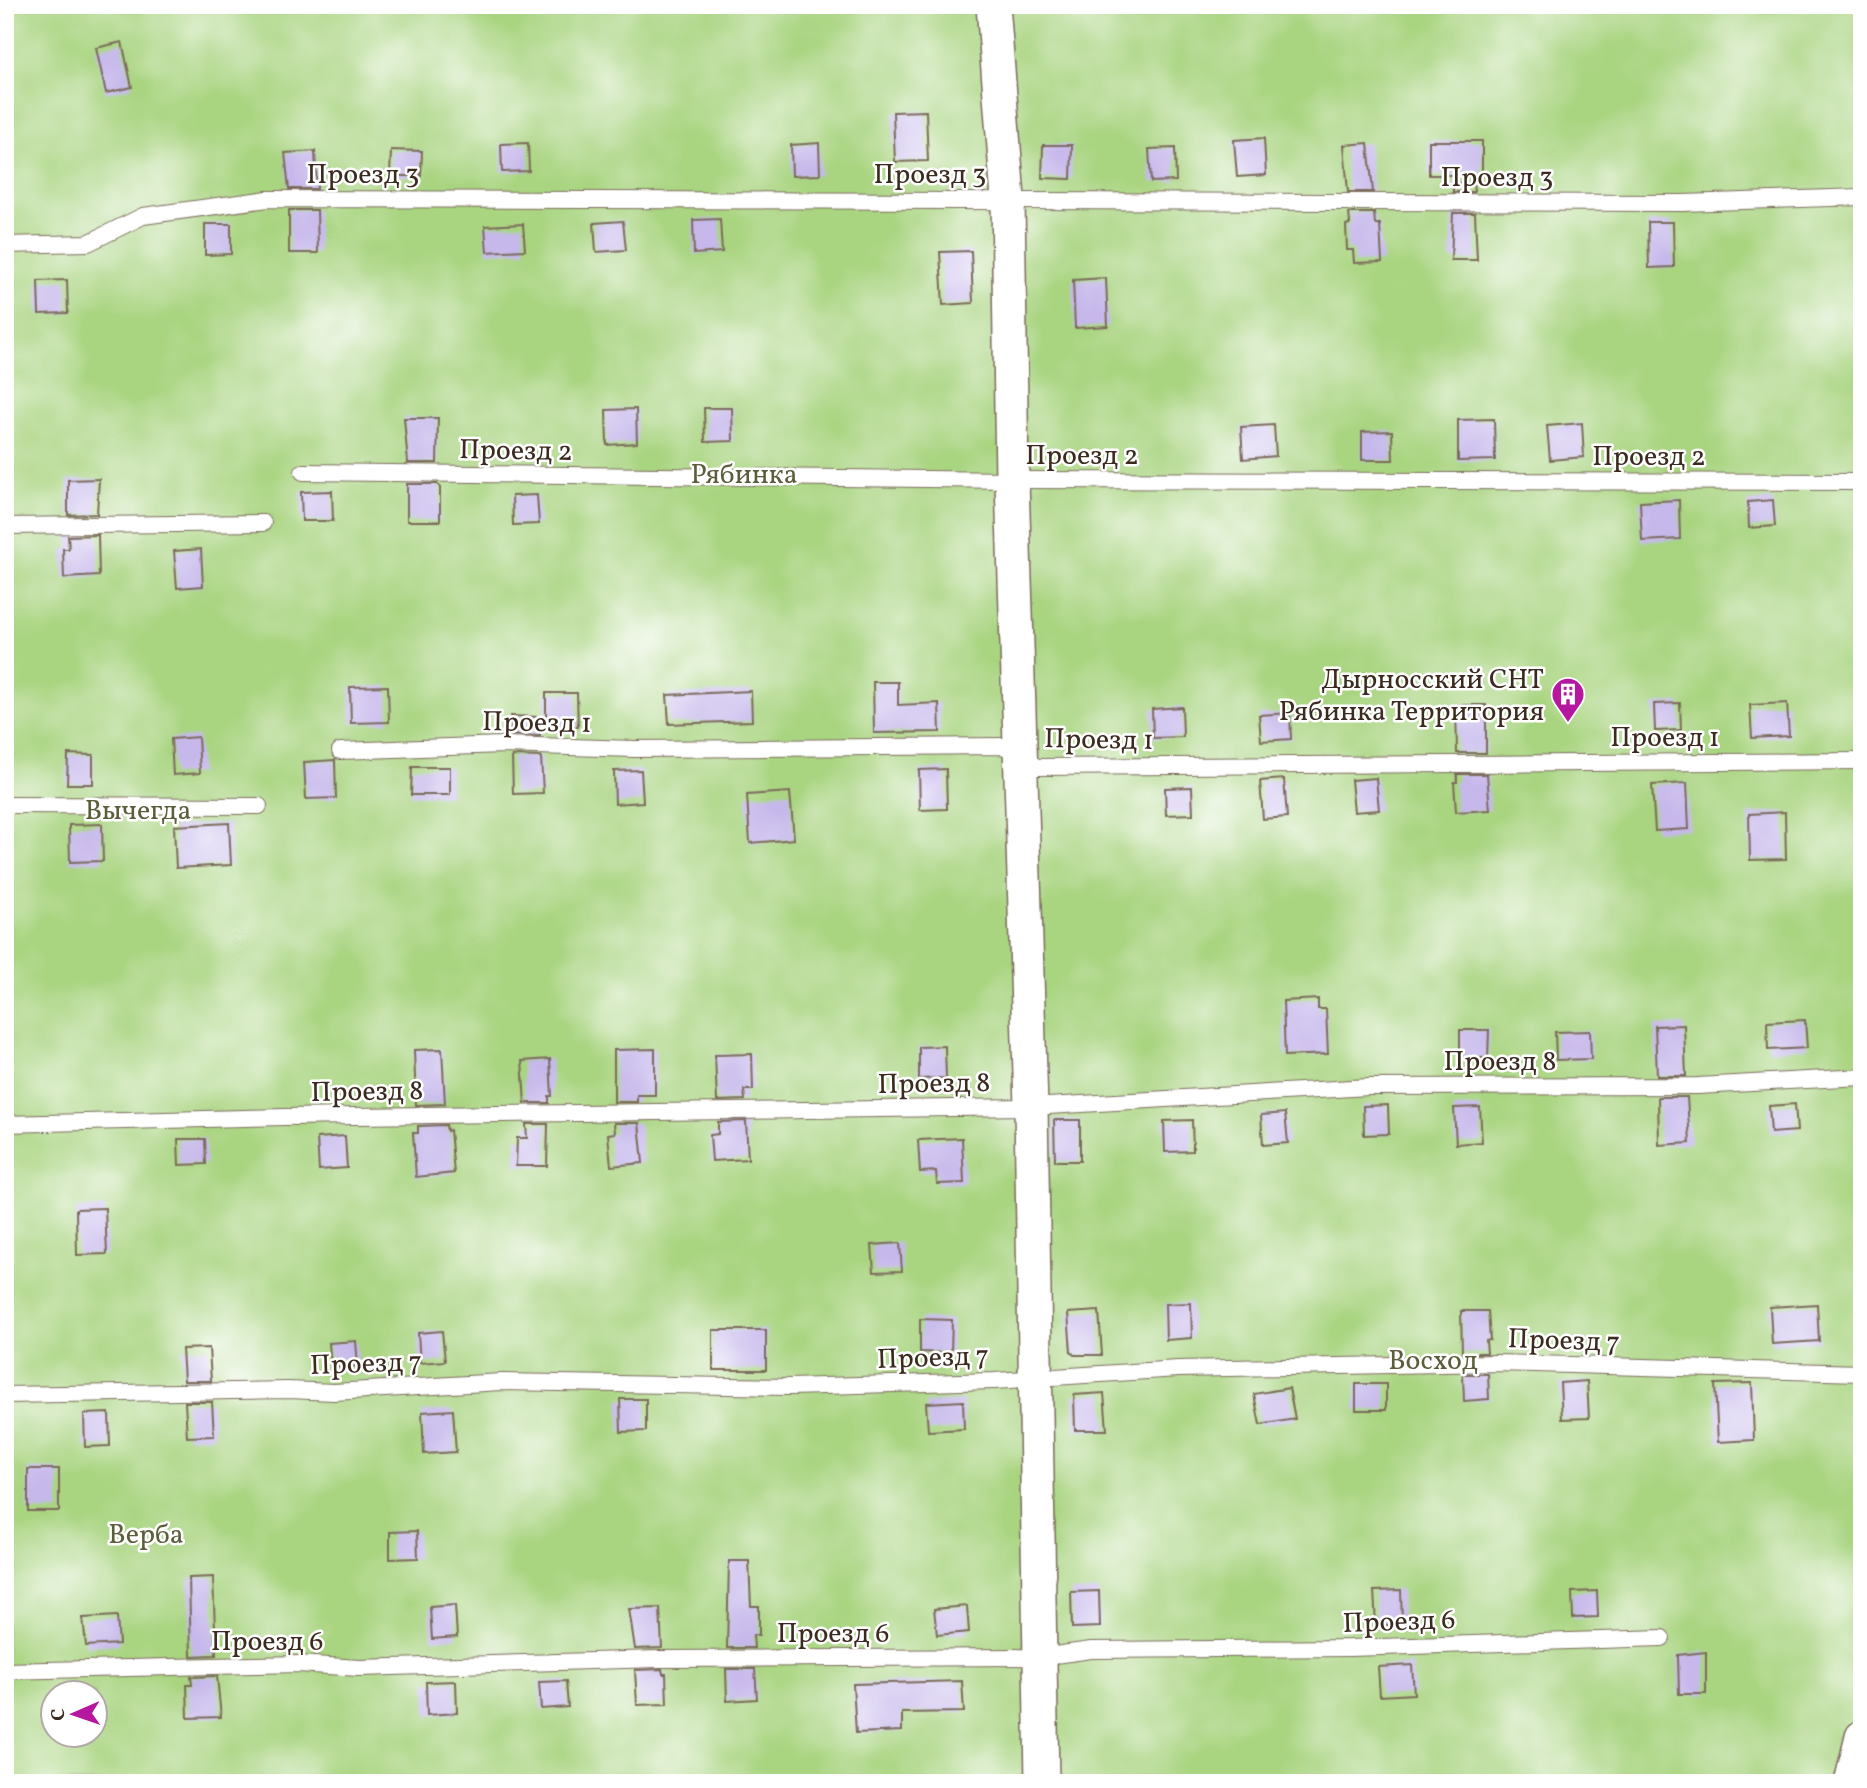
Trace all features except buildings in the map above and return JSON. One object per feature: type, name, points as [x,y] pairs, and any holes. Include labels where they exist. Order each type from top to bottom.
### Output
[{"type":"street","points":[[993,5],[1008,199],[1012,480],[1031,1107],[1042,1783]]},
{"type":"street","points":[[1851,1783],[1862,1737]]},
{"type":"lane","name":"Проезд 3","points":[[5,245],[88,243],[142,216],[268,199],[1682,203],[1862,197]]},
{"type":"lane","name":"Проезд 2","points":[[303,472],[1012,480],[1862,482]]},
{"type":"lane","points":[[5,526],[264,523]]},
{"type":"lane","name":"Проезд 1","points":[[340,751],[503,745],[635,749],[1004,746],[1037,767],[1862,761]]},
{"type":"lane","points":[[5,805],[259,806]]},
{"type":"lane","name":"Проезд 8","points":[[5,1124],[1031,1107],[1369,1087],[1698,1086],[1862,1077]]},
{"type":"lane","name":"Проезд 7","points":[[5,1395],[288,1390],[334,1392],[501,1382],[790,1387],[1036,1378],[1178,1369],[1495,1363],[1862,1373]]},
{"type":"lane","name":"Проезд 6","points":[[5,1671],[298,1664],[359,1668],[658,1659],[1040,1657],[1091,1650],[1350,1648],[1662,1638]]},
{"type":"green space","points":[[5,5],[1862,5],[1862,1783],[5,1783]]},
{"type":"place","name":"Дырносский СНТ Рябинка Территория","points":[[1568,724]]},
{"type":"park label","name":"Рябинка","points":[[744,473]]},
{"type":"park label","name":"Вычегда","points":[[138,809]]},
{"type":"park label","name":"Восход","points":[[1433,1359]]},
{"type":"park label","name":"Верба","points":[[146,1533]]}]
